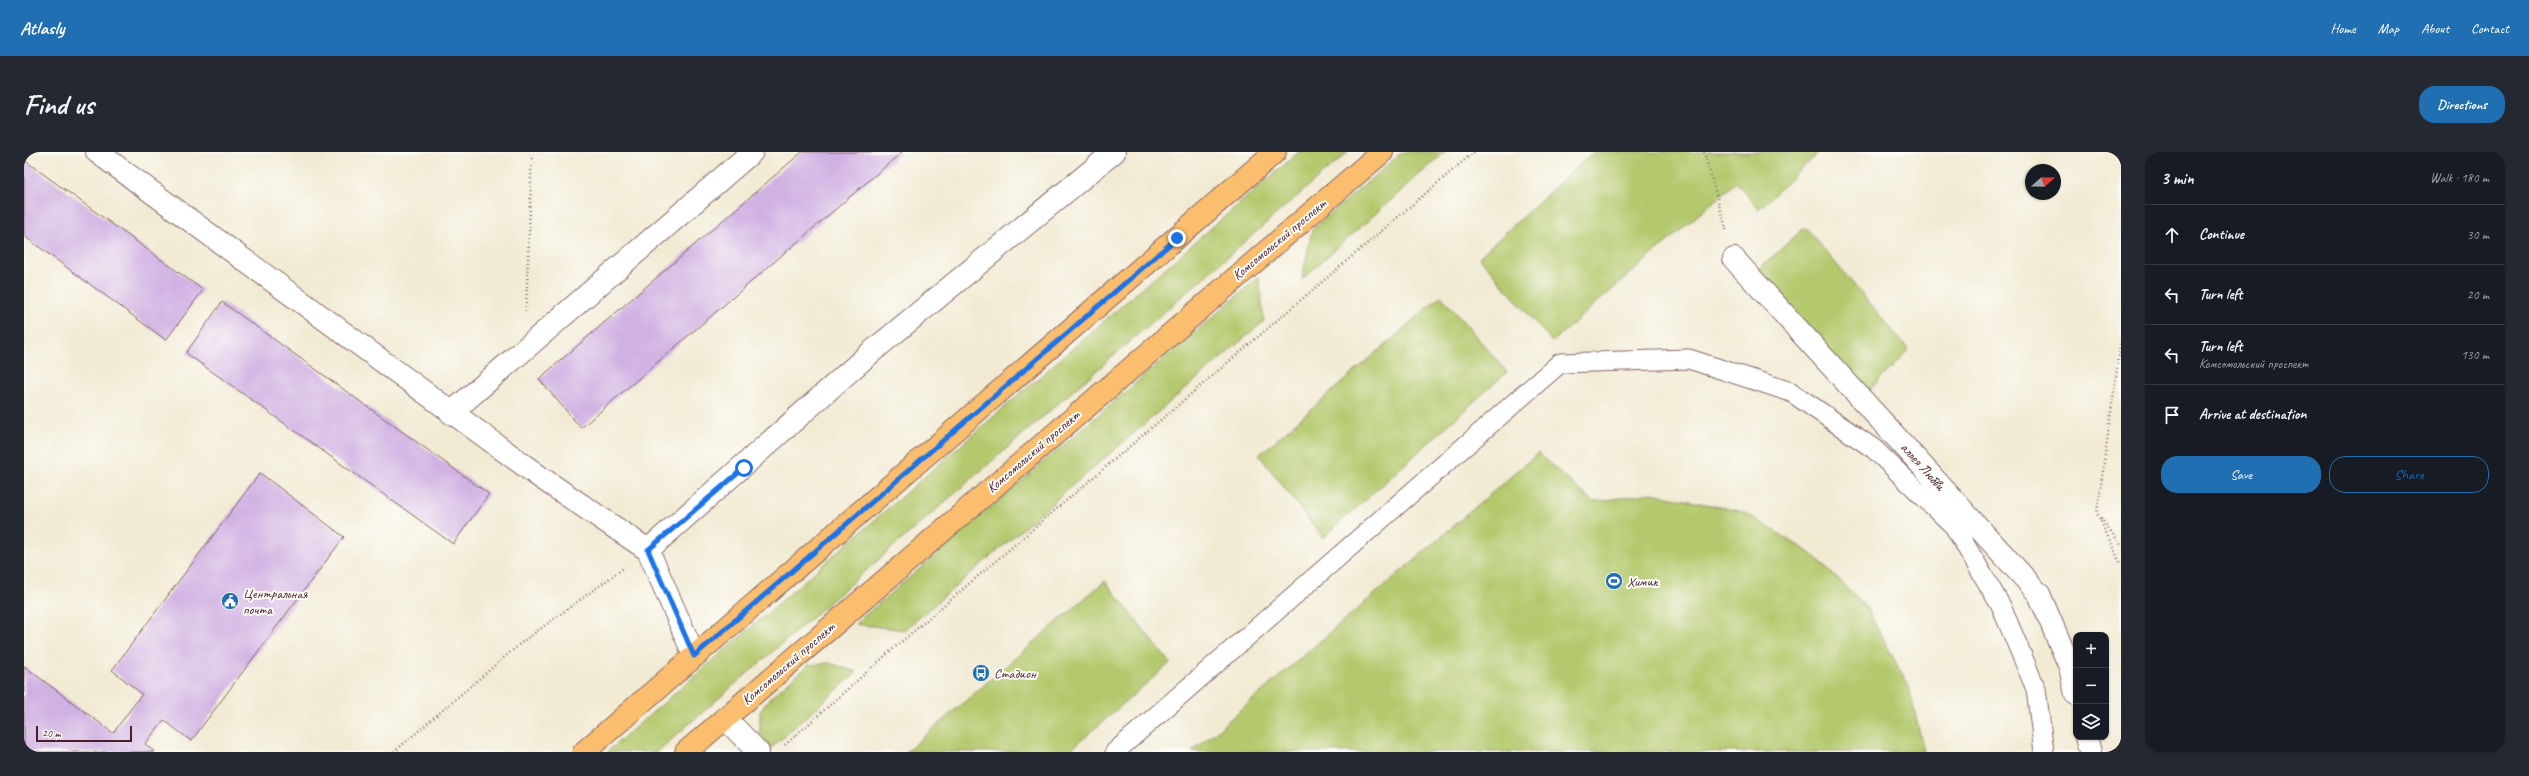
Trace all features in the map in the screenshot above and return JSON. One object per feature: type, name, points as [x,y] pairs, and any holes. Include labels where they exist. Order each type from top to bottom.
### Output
[{"type":"main road","points":[[584,752],[1275,152]]},
{"type":"main road","name":"Комсомольский проспект","points":[[686,752],[1382,152]]},
{"type":"street","points":[[97,152],[451,413],[540,477],[648,550],[694,656]]},
{"type":"street","points":[[451,413],[752,152]]},
{"type":"street","points":[[648,550],[870,354],[1114,152]]},
{"type":"street","name":"аллея Любви","points":[[1734,259],[2040,594],[2070,668],[2073,681]]},
{"type":"street","points":[[725,718],[758,752]]},
{"type":"street","points":[[2087,740],[2090,752]]},
{"type":"lane","points":[[1115,752],[1560,363],[1689,359],[1791,392],[1874,449],[1954,526],[2001,606],[2036,690],[2044,752]]},
{"type":"path","points":[[524,350],[532,152]]},
{"type":"path","points":[[783,747],[887,654],[1474,152]]},
{"type":"path","points":[[1704,152],[1734,259]]},
{"type":"path","points":[[2121,340],[2097,513],[2121,565]]},
{"type":"path","points":[[2097,513],[2121,545]]},
{"type":"path","points":[[394,752],[521,643],[648,550]]},
{"type":"green space","points":[[1299,152],[1348,152],[657,752],[607,752]]},
{"type":"green space","points":[[1402,152],[1445,152],[1302,279],[1312,230]]},
{"type":"green space","points":[[1593,152],[1819,152],[1759,209],[1736,182],[1552,342],[1479,257]]},
{"type":"green space","points":[[1805,227],[1909,350],[1866,394],[1757,271]]},
{"type":"green space","points":[[1259,277],[1264,321],[905,630],[855,624]]},
{"type":"green space","points":[[1441,296],[1507,372],[1323,538],[1259,455]]},
{"type":"green space","name":"Химик","points":[[1538,453],[1593,502],[1652,493],[1744,512],[1812,554],[1866,607],[1909,687],[1924,752],[1192,752]]},
{"type":"green space","points":[[1105,581],[1170,663],[1068,752],[906,752]]},
{"type":"green space","points":[[829,663],[857,672],[771,748],[760,734],[760,712],[770,698],[808,665]]},
{"type":"building","points":[[802,152],[902,152],[581,428],[539,379]]},
{"type":"building","points":[[24,160],[203,290],[166,340],[24,236]]},
{"type":"building","points":[[222,302],[489,494],[453,544],[186,353]]},
{"type":"building","name":"Центральная почта","points":[[260,473],[344,537],[191,741],[164,720],[145,744],[155,752],[24,752],[24,666],[113,733],[142,694],[112,670]]},
{"type":"place","name":"Химик","points":[[1614,581]]},
{"type":"place","name":"Центральная почта","points":[[230,601]]},
{"type":"place","name":"Стадион","points":[[981,673]]},
{"type":"route","points":[[744,468],[648,550],[694,656],[1177,238]]}]
